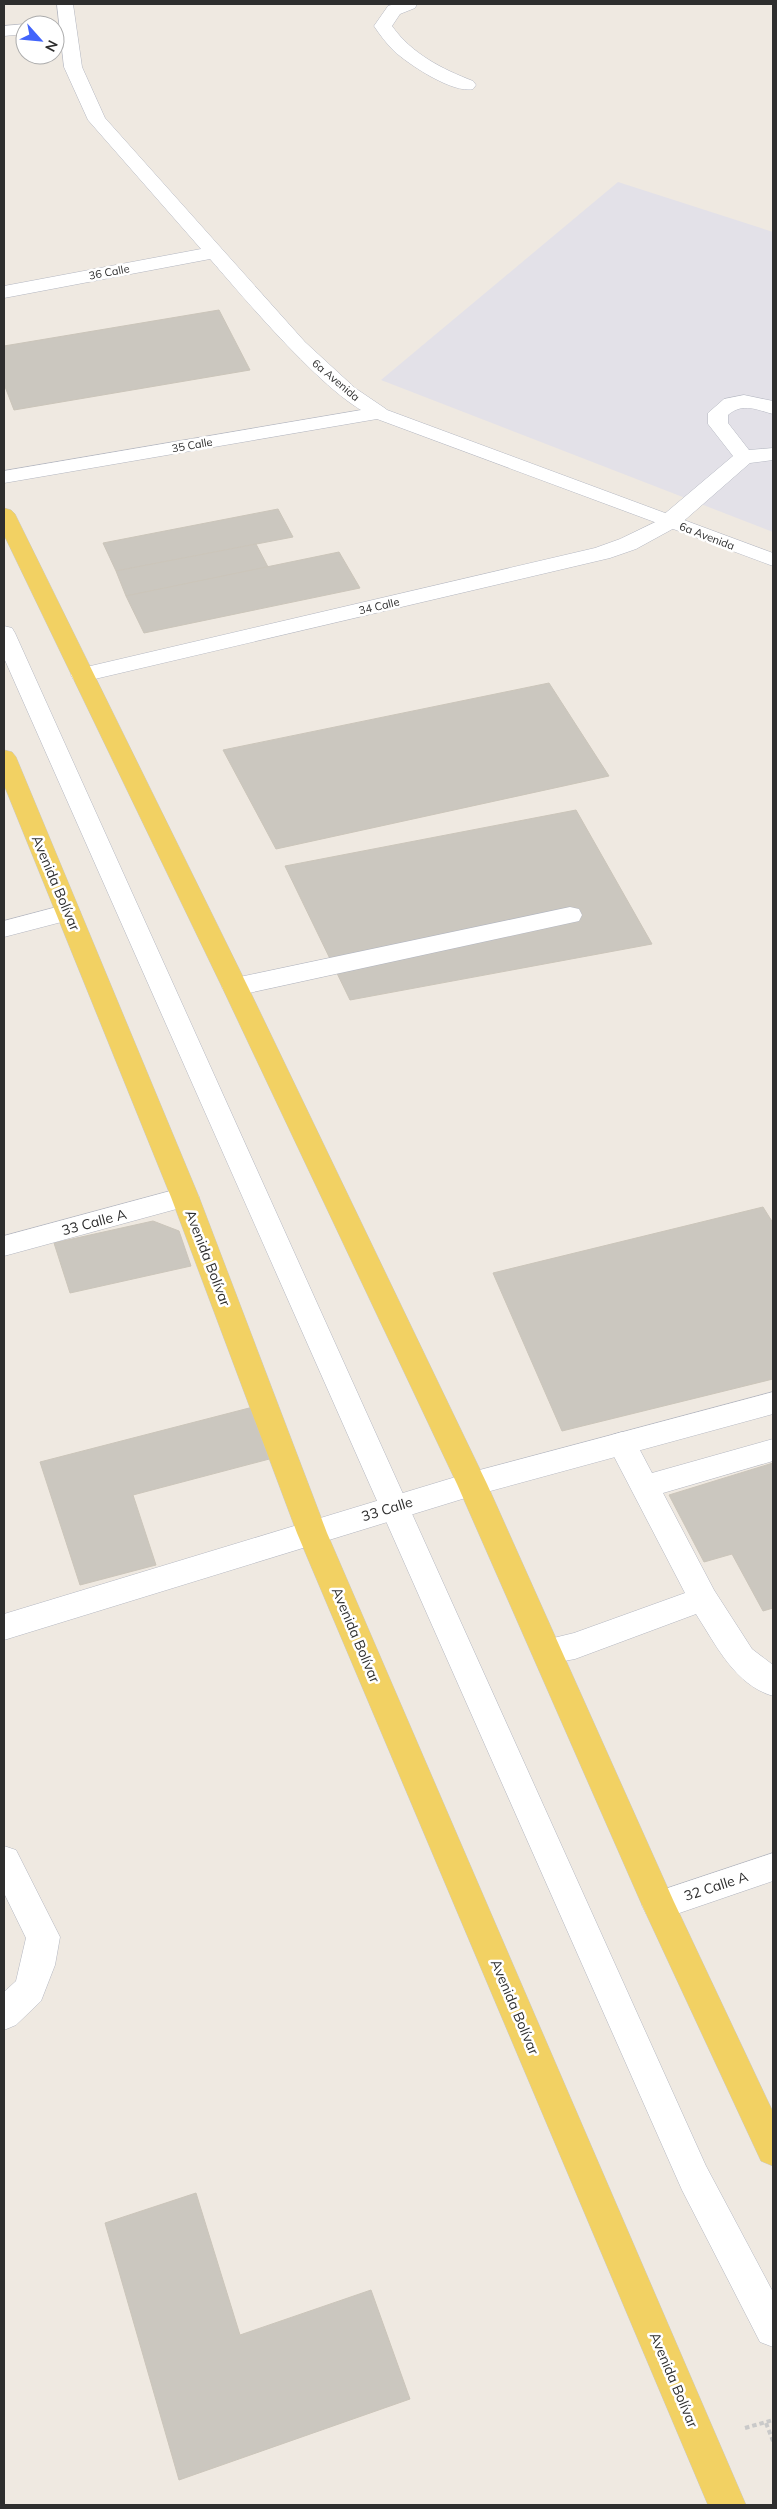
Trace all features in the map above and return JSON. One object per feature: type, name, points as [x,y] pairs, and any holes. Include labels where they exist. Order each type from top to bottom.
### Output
[{"type":"main road","points":[[4,514],[235,986],[472,1484],[548,1651],[659,1905],[773,2149]]},
{"type":"main road","name":"Avenida Bolívar","points":[[4,757],[185,1197],[312,1533],[727,2505]]},
{"type":"street","points":[[408,4],[394,10],[383,26],[391,39],[402,50],[435,72],[467,85]]},
{"type":"street","name":"6a Avenida","points":[[65,40],[73,67],[97,120],[309,357],[348,392],[379,413],[773,560]]},
{"type":"street","name":"36 Calle","points":[[4,292],[215,252]]},
{"type":"street","points":[[773,408],[749,400],[726,404],[718,413],[718,424],[744,457],[773,454]]},
{"type":"street","name":"35 Calle","points":[[4,477],[379,413]]},
{"type":"street","name":"34 Calle","points":[[82,675],[602,553],[628,544],[670,522],[744,457]]},
{"type":"street","points":[[4,633],[694,2178],[773,2329]]},
{"type":"street","points":[[4,929],[68,912]]},
{"type":"street","points":[[235,986],[570,915]]},
{"type":"street","name":"33 Calle A","points":[[4,1246],[185,1197]]},
{"type":"street","name":"33 Calle","points":[[4,1627],[472,1484],[773,1403]]},
{"type":"street","points":[[622,1443],[703,1599],[741,1658],[773,1683]]},
{"type":"street","points":[[644,1487],[773,1450]]},
{"type":"street","points":[[548,1651],[575,1646],[703,1599]]},
{"type":"street","points":[[4,1860],[43,1937],[38,1965],[29,1990],[4,2014]]},
{"type":"street","name":"32 Calle A","points":[[659,1905],[773,1866]]},
{"type":"path","points":[[766,2423],[773,2440]]},
{"type":"shaded area","points":[[618,182],[773,232],[773,532],[381,380]]},
{"type":"building","points":[[219,310],[250,370],[14,410],[4,384],[4,346]]},
{"type":"building","points":[[278,509],[293,537],[116,571],[103,543]]},
{"type":"building","points":[[256,544],[268,567],[126,596],[116,571]]},
{"type":"building","points":[[339,552],[360,588],[144,633],[126,596]]},
{"type":"building","points":[[549,683],[609,776],[276,849],[223,750]]},
{"type":"building","points":[[576,810],[652,944],[350,1000],[285,866]]},
{"type":"building","points":[[763,1207],[773,1223],[773,1379],[562,1431],[493,1273]]},
{"type":"building","points":[[153,1221],[179,1231],[191,1266],[70,1293],[54,1243]]},
{"type":"building","points":[[257,1406],[277,1457],[133,1495],[156,1565],[80,1585],[40,1462]]},
{"type":"building","points":[[773,1463],[773,1608],[763,1611],[732,1554],[704,1562],[669,1495]]},
{"type":"building","points":[[196,2193],[240,2335],[371,2290],[410,2399],[179,2480],[105,2223]]}]
